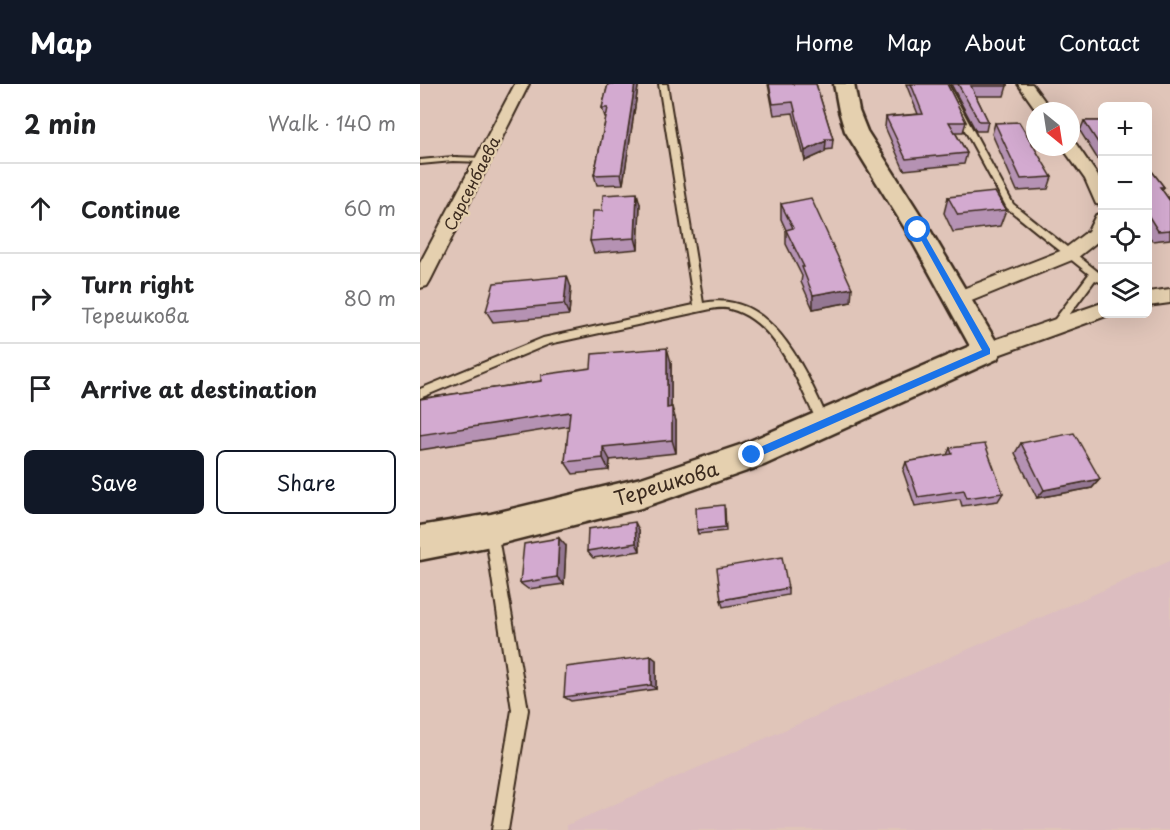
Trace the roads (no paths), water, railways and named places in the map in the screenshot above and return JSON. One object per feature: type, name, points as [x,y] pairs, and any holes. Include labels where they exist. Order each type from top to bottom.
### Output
[{"type":"street","name":"Сарсенбаева","points":[[420,281],[522,84]]},
{"type":"street","points":[[844,84],[849,111],[856,130],[987,351]]},
{"type":"street","points":[[1025,84],[1038,102]]},
{"type":"street","points":[[1076,156],[1093,179],[1098,191]]},
{"type":"street","points":[[957,299],[1070,254],[1096,234],[1098,229]]},
{"type":"street","points":[[1152,298],[1170,296]]},
{"type":"street","name":"Терешкова","points":[[420,543],[491,530],[641,493],[752,455],[987,351],[1098,311]]},
{"type":"lane","points":[[663,84],[699,307]]},
{"type":"lane","points":[[944,84],[1010,206],[1098,275]]},
{"type":"lane","points":[[420,162],[453,159],[484,160]]},
{"type":"lane","points":[[1054,327],[1098,277]]},
{"type":"lane","points":[[420,394],[547,341],[699,307],[730,305],[749,313],[771,331],[799,368],[823,422]]},
{"type":"lane","points":[[491,530],[520,710],[500,830]]}]
